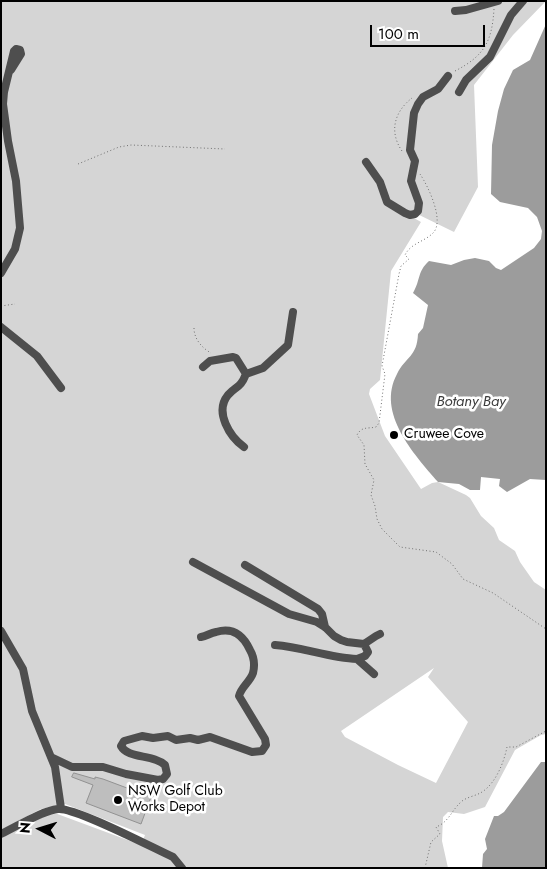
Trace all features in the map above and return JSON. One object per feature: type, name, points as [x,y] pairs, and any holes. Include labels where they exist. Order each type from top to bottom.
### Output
[{"type":"lane","points":[[459,92],[466,80],[490,57],[511,15],[523,1]]},
{"type":"lane","points":[[455,11],[496,2]]},
{"type":"lane","points":[[1,272],[15,249],[21,221],[3,104],[4,92],[11,70]]},
{"type":"lane","points":[[366,162],[380,182],[387,202],[410,215],[415,214],[419,207],[419,200],[411,180],[415,161],[410,150],[414,113],[423,98],[438,89],[448,76]]},
{"type":"lane","points":[[244,447],[230,432],[223,414],[225,400],[228,395],[241,385],[246,374],[263,368],[288,345],[293,312]]},
{"type":"lane","points":[[1,327],[38,356],[61,388]]},
{"type":"lane","points":[[204,367],[210,361],[231,357],[236,358],[246,374]]},
{"type":"lane","points":[[193,562],[289,614],[311,620],[325,627],[334,636],[346,642],[364,644],[380,634]]},
{"type":"lane","points":[[245,565],[318,609],[322,614],[325,627]]},
{"type":"lane","points":[[51,758],[72,767],[102,767],[158,780],[163,779],[167,774],[165,765],[152,758],[126,752],[121,746],[124,741],[142,736],[153,738],[168,736],[176,740],[190,738],[198,740],[210,737],[252,752],[262,751],[266,745],[265,738],[240,696],[242,689],[254,671],[254,662],[250,648],[243,636],[228,631],[216,632],[201,637]]},
{"type":"lane","points":[[1,632],[23,669],[32,711],[55,767],[61,808]]},
{"type":"lane","points":[[275,645],[296,647],[331,656],[357,659],[365,656],[368,652],[364,644]]},
{"type":"lane","points":[[357,659],[374,674]]},
{"type":"lane","points":[[1,834],[49,811],[61,808],[85,816],[173,857],[182,868]]},
{"type":"path","points":[[448,76],[476,59],[484,50],[491,33],[496,2]]},
{"type":"path","points":[[401,150],[395,137],[395,121],[401,108],[413,97]]},
{"type":"path","points":[[78,164],[118,148],[131,145],[225,149]]},
{"type":"path","points":[[414,166],[422,177],[432,200],[437,225],[433,233],[408,249],[405,255],[409,260],[401,266],[382,366],[385,374],[379,424],[376,427],[360,430],[357,435],[364,445],[365,464],[374,480],[371,494],[377,519],[382,529],[400,547],[436,552],[452,564],[463,579],[493,593],[546,629]]},
{"type":"path","points":[[1,306],[15,304]]},
{"type":"path","points":[[194,328],[195,337],[206,350],[222,360]]},
{"type":"path","points":[[425,868],[431,842],[440,834],[436,827],[445,823],[462,801],[487,787],[500,769],[507,747],[516,747],[546,731]]},
{"type":"shaded area","points":[[1,1],[546,1],[513,35],[474,85],[478,187],[454,232],[411,211],[391,205],[421,222],[391,271],[380,380],[370,389],[369,394],[385,436],[421,489],[438,482],[470,498],[481,516],[494,528],[499,540],[515,551],[534,582],[546,590],[546,734],[515,750],[485,807],[464,814],[448,812],[443,817],[442,841],[448,868],[1,868],[1,834],[52,812],[141,845],[145,835],[65,804],[41,809],[1,830]],"holes":[[[434,668],[428,677],[468,722],[436,783],[345,737],[341,731]]]},
{"type":"water","name":"Botany Bay","points":[[546,24],[546,480],[530,479],[507,492],[499,486],[500,479],[481,477],[480,490],[470,490],[459,484],[438,482],[419,459],[409,446],[394,418],[391,403],[392,389],[400,368],[416,347],[418,334],[423,328],[428,305],[413,293],[421,272],[429,261],[451,265],[475,258],[489,261],[501,270],[534,248],[541,239],[542,231],[537,217],[528,208],[500,202],[491,194],[492,145],[504,89],[513,70],[530,60]]},
{"type":"water","points":[[541,762],[546,762],[546,868],[482,868],[483,854],[487,849],[485,839],[494,816],[504,812]]},
{"type":"building","name":"NSW Golf Club Works Depot","points":[[74,773],[95,779],[95,777],[103,779],[151,797],[141,824],[86,803],[93,785],[72,777]]},
{"type":"place","name":"Cruwee Cove","points":[[394,435]]},
{"type":"place","name":"NSW Golf Club Works Depot","points":[[118,800]]}]
